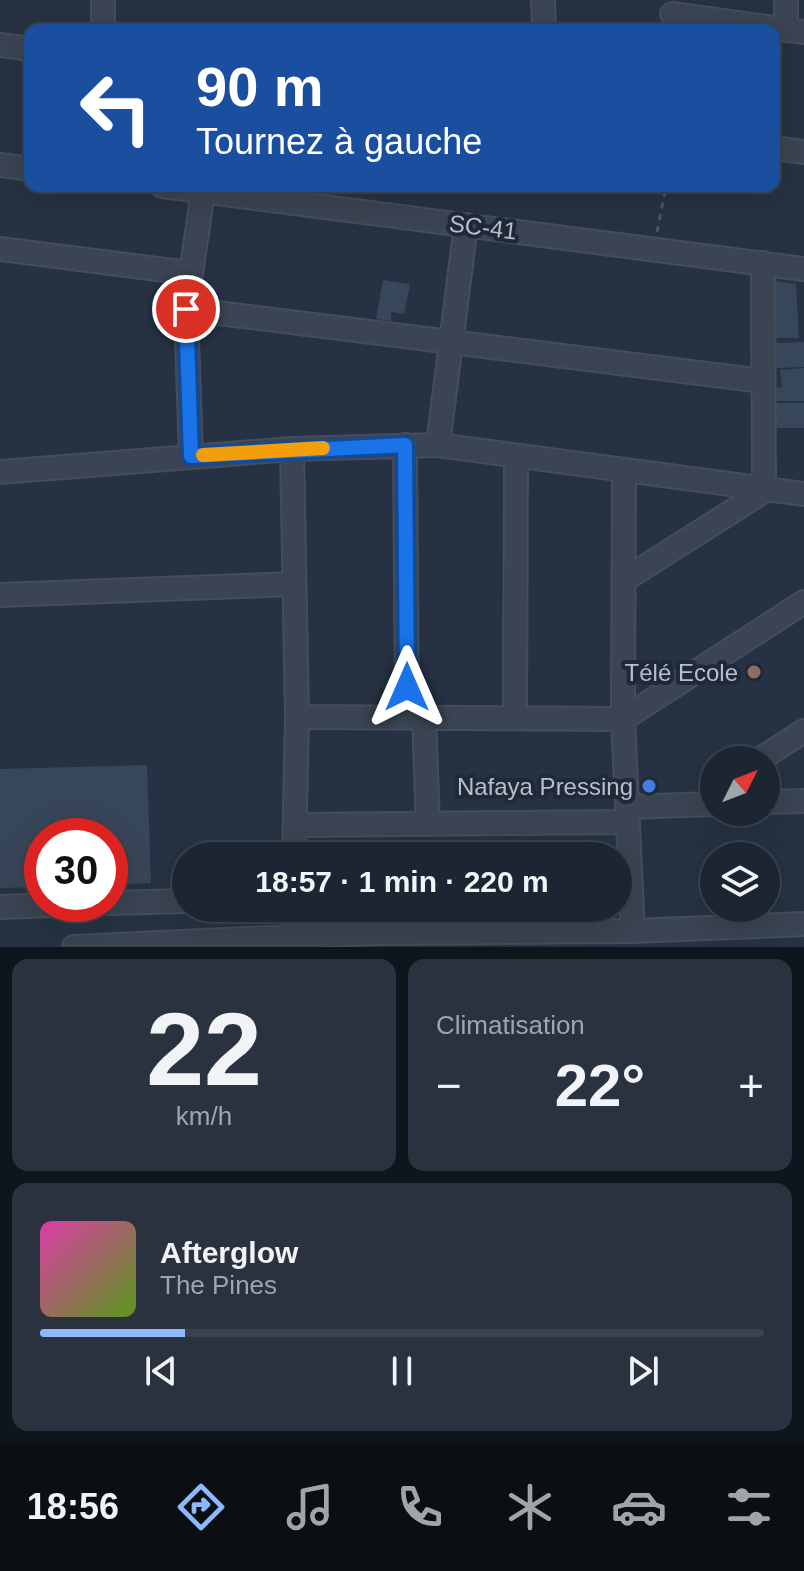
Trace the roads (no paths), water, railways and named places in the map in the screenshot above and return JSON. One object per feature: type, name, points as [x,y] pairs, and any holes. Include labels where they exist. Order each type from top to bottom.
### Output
[{"type":"street","points":[[103,0],[103,24]]},
{"type":"street","points":[[543,0],[544,24]]},
{"type":"street","points":[[786,0],[795,31]]},
{"type":"street","points":[[672,15],[741,24]]},
{"type":"street","points":[[0,45],[24,48]]},
{"type":"street","points":[[780,149],[804,152]]},
{"type":"street","points":[[0,165],[24,168]]},
{"type":"street","points":[[191,456],[186,309],[203,192]]},
{"type":"street","name":"SC-41","points":[[211,192],[654,247],[804,269]]},
{"type":"street","points":[[438,445],[466,225]]},
{"type":"street","points":[[0,249],[189,273]]},
{"type":"street","points":[[763,263],[764,491]]},
{"type":"street","points":[[186,309],[763,381]]},
{"type":"street","points":[[405,445],[416,718],[428,824]]},
{"type":"street","points":[[0,472],[292,449],[438,445],[804,494]]},
{"type":"street","points":[[292,449],[297,717],[294,842]]},
{"type":"street","points":[[515,718],[516,456]]},
{"type":"street","points":[[624,472],[623,719],[633,931]]},
{"type":"street","points":[[624,580],[764,491]]},
{"type":"street","points":[[0,595],[294,584]]},
{"type":"street","points":[[297,717],[623,719],[804,602]]},
{"type":"street","points":[[780,746],[804,731]]},
{"type":"street","points":[[688,805],[700,797]]},
{"type":"street","points":[[780,802],[804,801]]},
{"type":"street","points":[[295,825],[428,824],[628,814],[700,805]]},
{"type":"street","points":[[128,903],[172,901]]},
{"type":"street","points":[[0,907],[24,906]]},
{"type":"street","points":[[292,938],[293,922]]},
{"type":"street","points":[[74,947],[480,931],[633,931],[804,924]]},
{"type":"place","name":"Télé Ecole","points":[[754,672]]},
{"type":"place","name":"Nafaya Pressing","points":[[649,786]]}]
